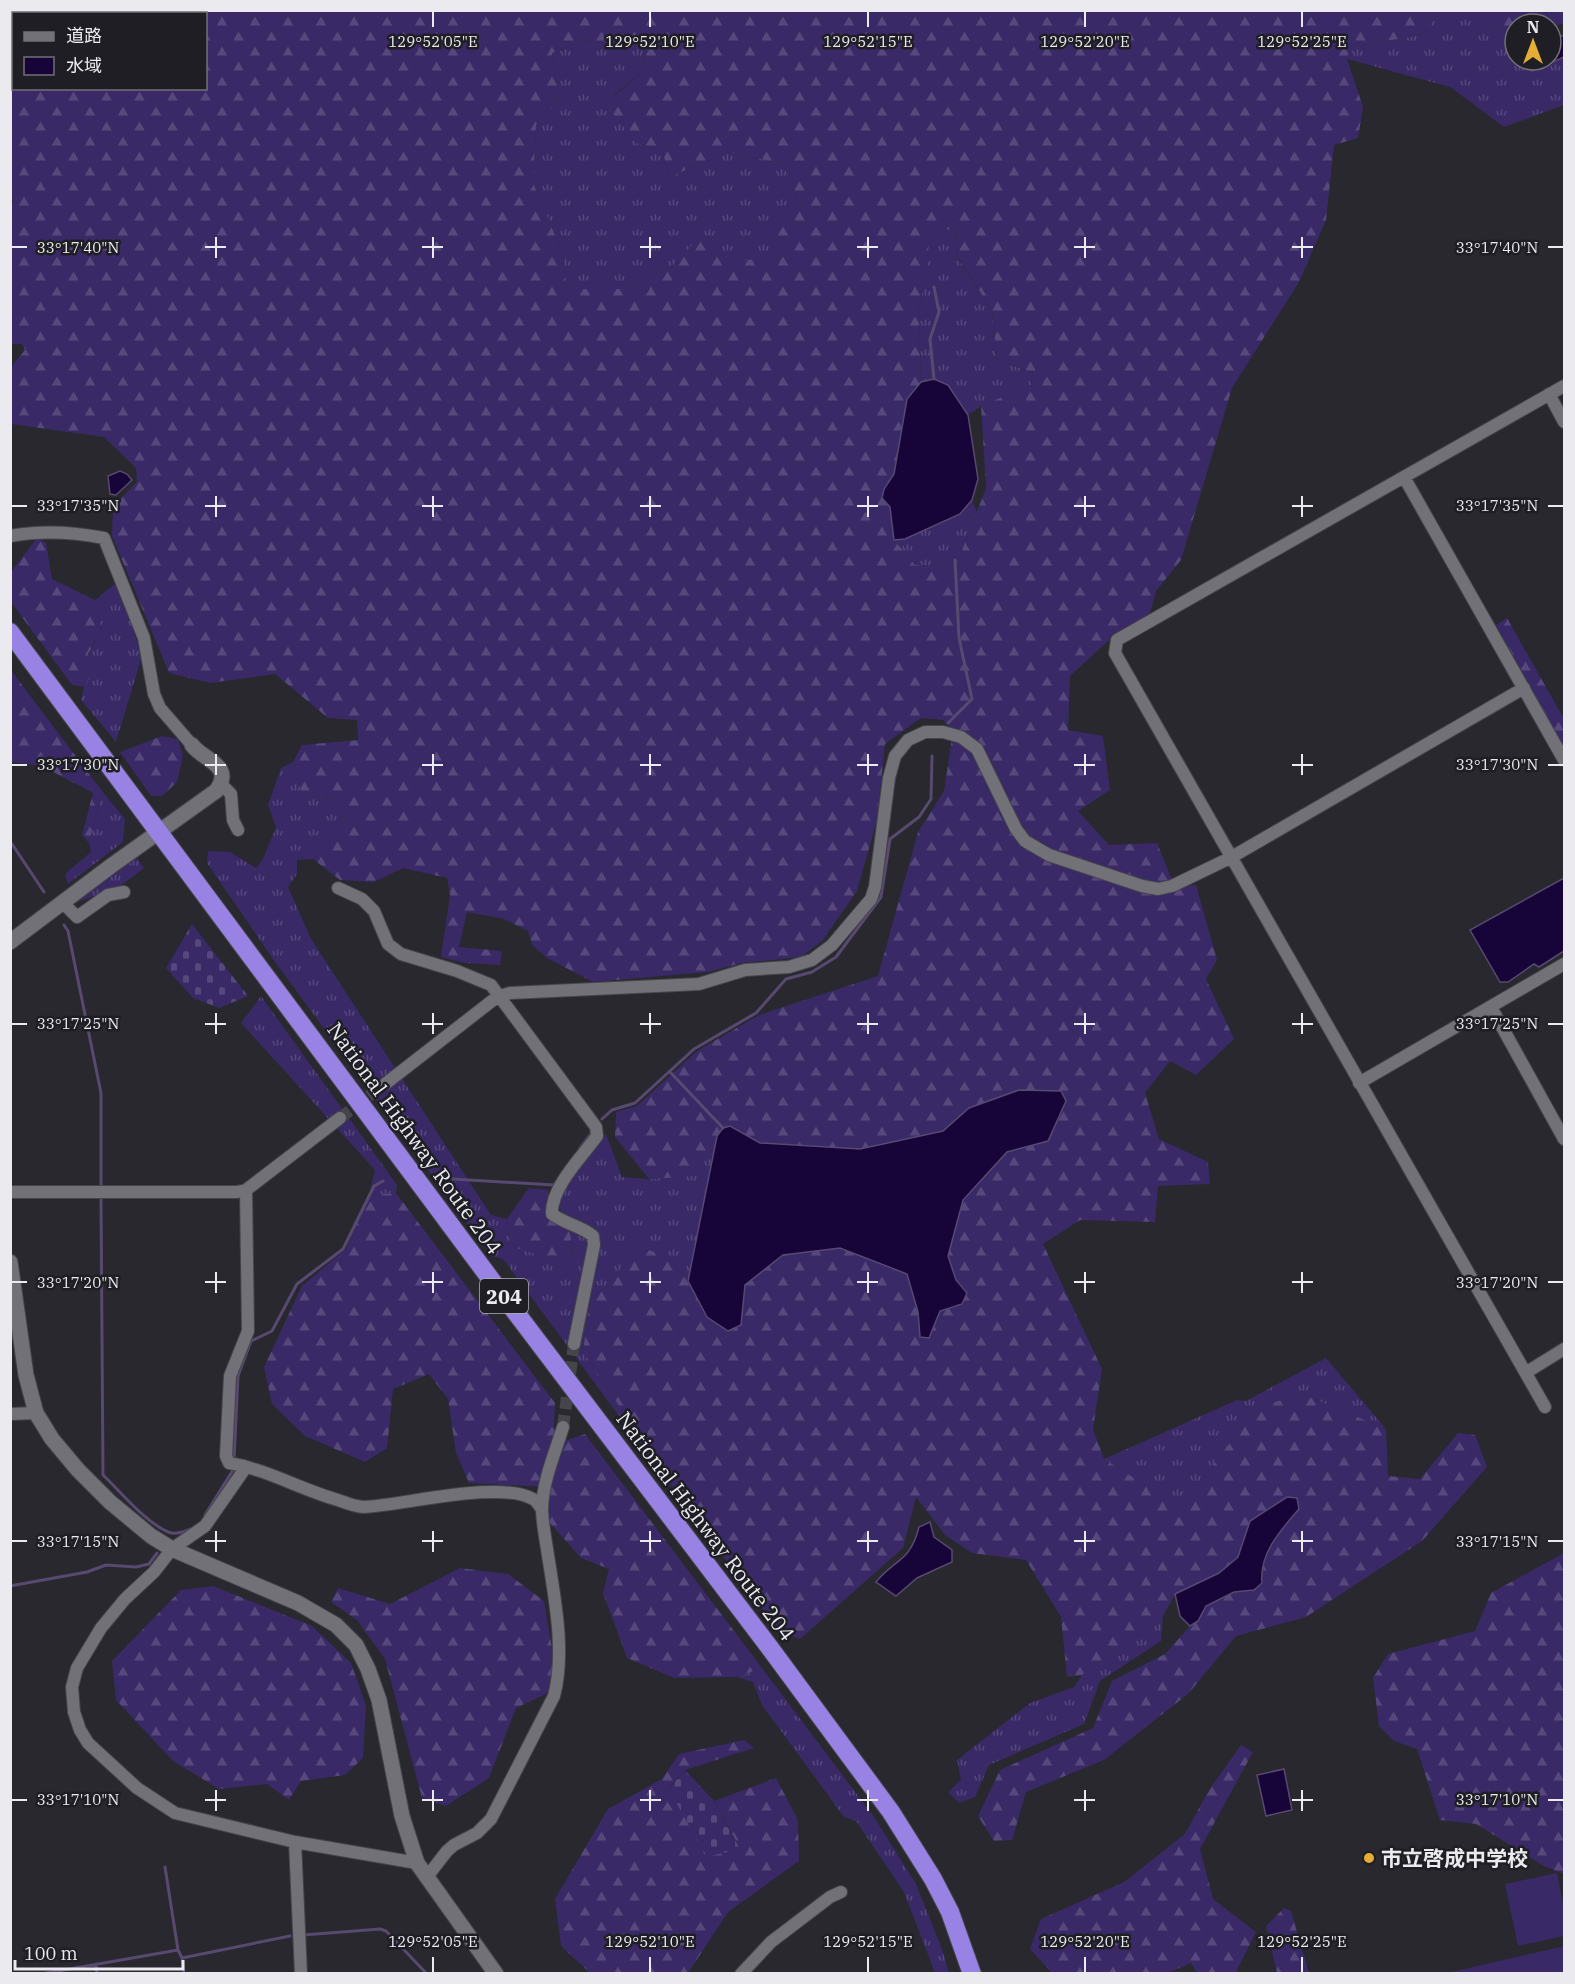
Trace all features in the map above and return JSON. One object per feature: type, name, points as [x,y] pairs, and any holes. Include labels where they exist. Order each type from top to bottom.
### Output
[{"type":"highway","name":"National Highway Route 204","points":[[10,632],[495,1285],[891,1812],[950,1911],[972,1974]]},
{"type":"street","points":[[1545,1407],[1115,653],[1117,640],[1564,386]]},
{"type":"street","points":[[1549,394],[1564,422]]},
{"type":"street","points":[[1404,477],[1564,760]]},
{"type":"street","points":[[10,536],[33,532],[104,537],[144,638],[154,694],[160,708],[198,752],[220,767],[221,784],[216,791],[10,942]]},
{"type":"street","points":[[386,1084],[497,997],[510,993],[699,984],[745,970],[789,967],[812,960],[832,945],[871,899],[875,887],[889,778],[895,756],[908,740],[925,732],[943,732],[961,737],[977,749],[1016,830],[1025,841],[1049,855],[1142,886],[1158,889],[1172,886],[1230,858],[1524,688]]},
{"type":"street","points":[[221,784],[231,794],[233,820],[238,830]]},
{"type":"street","points":[[338,888],[362,899],[374,910],[388,944],[401,954],[458,970],[491,986],[596,1127],[597,1136],[560,1186],[552,1202],[552,1214],[562,1222],[585,1230],[593,1236],[594,1245],[574,1344]]},
{"type":"street","points":[[63,903],[77,916],[108,895],[124,892]]},
{"type":"street","points":[[1359,1083],[1564,964]]},
{"type":"street","points":[[1491,1007],[1564,1139]]},
{"type":"street","points":[[10,1192],[237,1192],[246,1190],[340,1118]]},
{"type":"street","points":[[246,1190],[248,1331],[230,1376],[226,1456],[238,1465],[316,1494],[362,1507],[463,1494],[505,1493],[535,1500],[542,1509]]},
{"type":"street","points":[[10,1262],[26,1376],[36,1413],[52,1439],[78,1470],[110,1502],[151,1536],[172,1549],[298,1603],[336,1625],[356,1645],[368,1669],[379,1700],[402,1816],[417,1863],[496,1974]]},
{"type":"street","points":[[1527,1372],[1564,1349]]},
{"type":"street","points":[[10,1414],[36,1413]]},
{"type":"street","points":[[426,1878],[447,1851],[477,1833],[491,1820],[554,1696],[558,1681],[559,1659],[554,1594],[542,1509],[545,1484],[563,1427]]},
{"type":"street","points":[[238,1465],[205,1526],[172,1549],[154,1572],[125,1599],[101,1628],[77,1668],[72,1687],[74,1712],[80,1730],[88,1743],[137,1788],[175,1813],[295,1842],[417,1863]]},
{"type":"street","points":[[295,1842],[301,1974]]},
{"type":"street","points":[[741,1974],[771,1941],[830,1897],[841,1892]]},
{"type":"green space","points":[[11,11],[1564,11],[1563,23],[1563,12],[1503,12],[1503,31],[1475,16],[1437,16],[1421,35],[1351,47],[1347,59],[1363,107],[1358,138],[1334,145],[1326,220],[1299,282],[1232,388],[1181,560],[1156,591],[1148,620],[1108,641],[1070,676],[1068,730],[1103,736],[1110,790],[1078,811],[1109,845],[1157,843],[1175,887],[1196,885],[1217,960],[1206,979],[1234,1039],[1196,1075],[1170,1061],[1145,1093],[1159,1139],[1208,1162],[1210,1184],[1158,1186],[1155,1222],[1080,1220],[1043,1244],[1102,1369],[1093,1429],[1104,1459],[1182,1508],[1257,1406],[1304,1395],[1386,1429],[1388,1476],[1420,1479],[1458,1433],[1475,1435],[1487,1467],[1422,1541],[1306,1617],[1236,1636],[1188,1694],[1104,1760],[1026,1792],[1012,1840],[994,1841],[978,1816],[1000,1770],[1093,1728],[1112,1681],[1165,1654],[1190,1626],[1198,1621],[1206,1606],[1234,1592],[1261,1571],[1272,1541],[1299,1509],[1250,1521],[1238,1557],[1219,1573],[1175,1594],[1163,1616],[1082,1675],[1067,1677],[1061,1617],[1026,1560],[972,1553],[945,1535],[916,1497],[903,1548],[800,1639],[779,1631],[676,1493],[583,1351],[590,1300],[615,1281],[631,1244],[669,1257],[688,1281],[707,1317],[741,1324],[745,1285],[783,1255],[840,1248],[907,1274],[918,1312],[921,1337],[929,1338],[940,1311],[967,1293],[956,1280],[948,1256],[963,1200],[1007,1152],[1048,1141],[969,1108],[943,1131],[860,1149],[760,1143],[729,1126],[723,1129],[694,1176],[649,1179],[615,1137],[616,1112],[637,1106],[697,1051],[759,1015],[878,976],[918,832],[944,791],[953,731],[943,720],[921,718],[885,744],[877,820],[857,891],[822,941],[801,957],[742,963],[708,972],[593,982],[547,958],[532,945],[528,931],[504,919],[467,912],[459,947],[502,951],[500,965],[465,963],[441,957],[450,895],[447,878],[403,868],[374,882],[340,880],[313,859],[343,828],[341,800],[302,795],[293,762],[302,745],[358,740],[357,720],[328,718],[275,674],[210,683],[169,673],[112,536],[113,506],[137,482],[136,468],[104,437],[11,424],[10,368],[25,350],[22,344],[10,344],[10,207],[13,204],[10,185]],"holes":[[[583,41],[644,47],[645,70],[614,96],[613,114],[638,144],[662,149],[669,177],[728,152],[783,164],[801,208],[773,222],[777,248],[764,259],[729,261],[700,236],[675,264],[628,289],[567,289],[562,252],[533,183],[536,125],[559,100],[552,53]],[[937,226],[956,232],[958,257],[992,311],[997,359],[1033,373],[1031,385],[981,406],[986,488],[956,566],[915,565],[894,540],[890,507],[884,489],[894,474],[907,399],[921,382],[919,311],[930,239]]]},
{"type":"green space","points":[[1437,16],[1475,16],[1503,31],[1503,72],[1563,72],[1564,57],[1564,105],[1504,127],[1450,87],[1347,59],[1351,47],[1421,35]]},
{"type":"green space","points":[[583,41],[644,47],[645,70],[614,95],[638,144],[662,149],[669,177],[728,152],[783,164],[801,208],[777,248],[764,260],[729,261],[700,237],[675,264],[628,289],[567,289],[562,252],[533,183],[536,125],[559,100],[552,53]]},
{"type":"green space","points":[[937,226],[956,232],[958,258],[992,311],[997,359],[1033,373],[1031,386],[981,406],[968,415],[948,385],[934,379],[921,382],[919,311],[930,238]]},
{"type":"green space","points":[[972,500],[977,512],[956,566],[915,565],[894,540],[905,539],[960,514]]},
{"type":"green space","points":[[37,538],[46,543],[52,579],[95,600],[102,632],[88,654],[91,676],[84,687],[72,685],[11,602],[11,572]]},
{"type":"green space","points":[[117,582],[142,656],[116,742],[81,700],[84,687],[91,676],[88,655],[102,632],[95,600]]},
{"type":"green space","points":[[1507,618],[1564,719],[1564,747],[1496,625]]},
{"type":"green space","points":[[10,669],[102,791],[89,843],[82,835],[93,793],[42,766],[11,762]]},
{"type":"green space","points":[[162,736],[178,739],[183,755],[177,782],[162,796],[151,796],[120,752]]},
{"type":"green space","points":[[293,762],[302,795],[341,800],[343,828],[313,859],[297,860],[297,874],[288,887],[311,939],[491,1215],[507,1219],[513,1247],[573,1255],[570,1231],[579,1221],[562,1214],[557,1198],[606,1134],[622,1177],[648,1179],[694,1175],[717,1136],[688,1281],[669,1257],[631,1245],[615,1281],[590,1300],[583,1351],[676,1493],[503,1259],[491,1256],[275,962],[207,863],[208,851],[230,852],[256,868],[262,861],[276,827],[268,805],[281,768]]},
{"type":"green space","points":[[102,791],[125,819],[123,842],[68,884],[65,874],[91,852],[89,843]]},
{"type":"green space","points":[[137,858],[144,868],[119,887],[75,903]]},
{"type":"green space","points":[[192,924],[248,996],[219,1008],[193,998],[166,968]]},
{"type":"green space","points":[[261,996],[397,1185],[396,1193],[369,1195],[375,1170],[241,1023]]},
{"type":"green space","points":[[529,1188],[549,1190],[547,1204],[549,1210],[554,1219],[570,1231],[573,1255],[561,1261],[513,1247],[507,1219]]},
{"type":"green space","points":[[396,1193],[555,1403],[554,1428],[568,1440],[585,1434],[762,1668],[737,1677],[674,1678],[627,1658],[603,1593],[609,1569],[581,1558],[548,1521],[546,1487],[469,1483],[456,1453],[448,1399],[429,1374],[393,1389],[387,1448],[365,1462],[305,1436],[272,1404],[264,1367],[302,1286],[346,1249],[369,1195]]},
{"type":"green space","points":[[1326,1358],[1386,1429],[1304,1395],[1257,1406],[1182,1509],[1104,1459],[1237,1400],[1246,1401]]},
{"type":"green space","points":[[1564,1553],[1564,1874],[1544,1866],[1476,1824],[1440,1820],[1417,1749],[1394,1741],[1379,1726],[1373,1678],[1388,1654],[1475,1631],[1491,1593]]},
{"type":"green space","points":[[460,1568],[508,1574],[544,1601],[554,1660],[548,1693],[516,1708],[489,1778],[446,1806],[422,1798],[385,1659],[357,1620],[331,1602],[338,1588],[390,1604]]},
{"type":"green space","points":[[213,1586],[312,1626],[351,1663],[366,1705],[363,1758],[345,1775],[301,1781],[289,1800],[267,1784],[219,1789],[173,1761],[116,1700],[112,1661],[181,1590]]},
{"type":"green space","points":[[1163,1616],[1161,1641],[1100,1681],[1084,1724],[989,1765],[975,1797],[959,1803],[948,1792],[961,1780],[957,1760],[1030,1703],[1074,1687],[1082,1675]]},
{"type":"green space","points":[[762,1668],[874,1817],[916,1884],[949,1973],[935,1973],[904,1892],[856,1821],[844,1817],[762,1705],[753,1682],[737,1677]]},
{"type":"green space","points":[[744,1740],[754,1748],[685,1770],[669,1788],[740,1848],[714,1801],[776,1778],[798,1820],[799,1861],[728,1912],[688,1973],[590,1973],[561,1946],[555,1899],[608,1809],[662,1779],[679,1754]]},
{"type":"green space","points":[[1241,1745],[1253,1752],[1200,1849],[1213,1899],[1256,1932],[1237,1970],[1239,1973],[1197,1973],[1191,1963],[1168,1973],[1052,1973],[1030,1949],[1041,1919],[1124,1882],[1185,1834],[1209,1790]]},
{"type":"green space","points":[[685,1770],[714,1801],[740,1849],[706,1857],[669,1789]]},
{"type":"green space","points":[[1557,1873],[1564,1908],[1564,1936],[1518,1946],[1505,1884]]},
{"type":"green space","points":[[1284,1908],[1291,1911],[1309,1973],[1277,1973],[1266,1926]]},
{"type":"green space","points":[[1564,1946],[1564,1973],[1447,1973]]},
{"type":"water","points":[[934,379],[948,385],[968,415],[978,479],[972,500],[960,514],[905,539],[894,540],[890,507],[882,498],[884,489],[894,474],[907,399],[921,382]]},
{"type":"water","points":[[120,471],[132,480],[116,495],[110,494],[108,476]]},
{"type":"water","points":[[1564,878],[1564,951],[1539,967],[1534,964],[1508,982],[1500,982],[1470,930]]},
{"type":"water","points":[[1019,1090],[1061,1091],[1066,1101],[1048,1141],[1007,1152],[963,1200],[948,1256],[956,1280],[967,1293],[962,1304],[940,1311],[929,1338],[920,1337],[918,1312],[907,1274],[840,1248],[783,1255],[745,1285],[741,1325],[728,1331],[707,1317],[688,1281],[717,1136],[723,1128],[730,1126],[760,1143],[860,1149],[943,1131],[969,1108]]},
{"type":"water","points":[[1287,1497],[1297,1498],[1299,1509],[1268,1552],[1262,1572],[1262,1583],[1254,1590],[1234,1592],[1206,1606],[1198,1621],[1190,1626],[1180,1616],[1175,1594],[1219,1573],[1238,1557],[1250,1521]]},
{"type":"water","points":[[930,1522],[934,1537],[952,1550],[952,1562],[917,1578],[896,1596],[876,1582],[911,1548],[919,1527]]},
{"type":"water","points":[[1284,1769],[1292,1810],[1266,1816],[1257,1775]]},
{"type":"waterway","points":[[934,287],[939,312],[930,339],[934,379]]},
{"type":"waterway","points":[[948,723],[972,699],[959,638],[955,560]]},
{"type":"waterway","points":[[602,1119],[612,1110],[635,1103],[694,1049],[756,1013],[786,979],[812,972],[836,957],[881,897],[890,839],[919,817],[931,799],[932,756]]},
{"type":"waterway","points":[[10,841],[44,892]]},
{"type":"waterway","points":[[64,925],[68,931],[101,1093],[101,1186]]},
{"type":"waterway","points":[[671,1073],[723,1128]]},
{"type":"waterway","points":[[580,1148],[590,1135]]},
{"type":"waterway","points":[[453,1179],[554,1185],[556,1182]]},
{"type":"waterway","points":[[234,1460],[238,1376],[251,1341],[272,1331],[297,1284],[343,1249],[374,1186],[383,1181]]},
{"type":"waterway","points":[[101,1200],[103,1475],[142,1514],[159,1527],[174,1533],[191,1529]]},
{"type":"waterway","points":[[205,1515],[234,1467]]},
{"type":"waterway","points":[[10,1586],[87,1572],[106,1565],[136,1567],[149,1564],[157,1553]]},
{"type":"waterway","points":[[165,1867],[178,1950],[182,1958],[290,1936]]},
{"type":"waterway","points":[[303,1935],[380,1929],[386,1931],[427,1974]]},
{"type":"waterway","points":[[41,1974],[178,1950]]},
{"type":"waterway","points":[[182,1958],[184,1974]]},
{"type":"waterway","points":[[96,1964],[97,1974]]},
{"type":"waterway","points":[[10,1972],[14,1974]]},
{"type":"tunnel","points":[[340,1118],[385,1084]]},
{"type":"tunnel","points":[[563,1427],[574,1344]]},
{"type":"place","name":"市立啓成中学校","points":[[1369,1858]]}]
